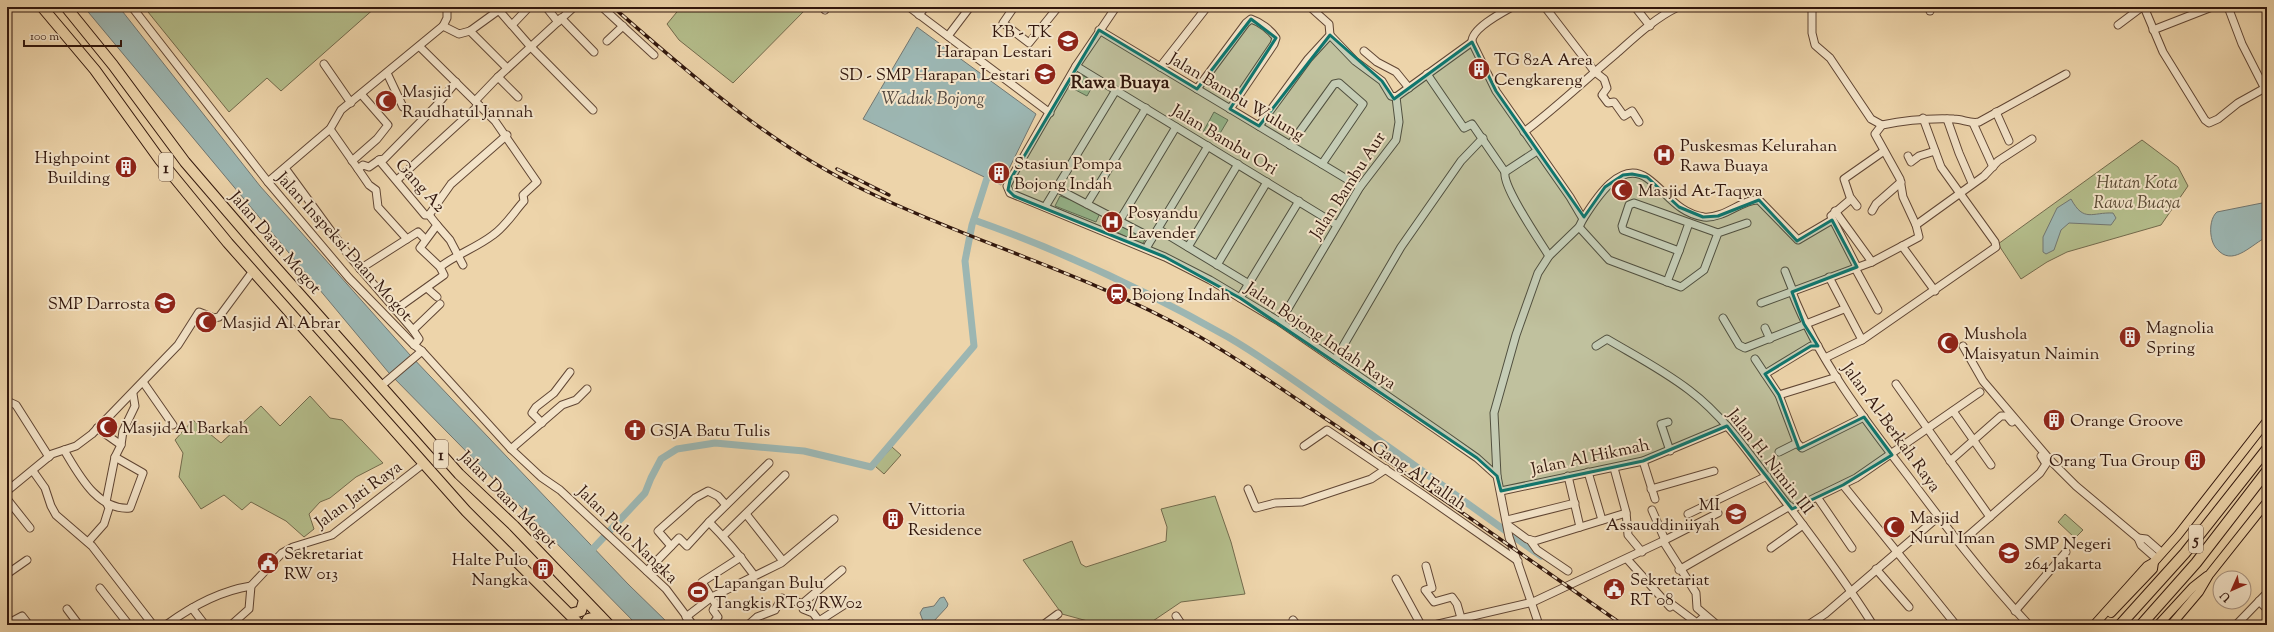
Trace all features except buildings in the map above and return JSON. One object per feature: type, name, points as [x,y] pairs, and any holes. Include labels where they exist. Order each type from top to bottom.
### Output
[{"type":"highway","name":"Jalan Daan Mogot","points":[[42,7],[95,70],[165,166],[253,271],[466,511],[580,625]]},
{"type":"highway","name":"Jalan Daan Mogot","points":[[66,7],[113,65],[200,181],[464,480],[514,526],[609,625]]},
{"type":"highway","name":"5","points":[[2120,625],[2185,553],[2267,449]]},
{"type":"highway","name":"5","points":[[2140,625],[2196,563],[2267,471]]},
{"type":"highway","points":[[570,614],[581,611],[584,600]]},
{"type":"highway","points":[[585,625],[588,619],[600,616]]},
{"type":"main road","points":[[2101,625],[2152,569],[2158,558],[2267,421]]},
{"type":"main road","points":[[2171,625],[2199,592],[2209,575],[2267,502]]},
{"type":"main road","points":[[2094,625],[2147,566],[2158,558]]},
{"type":"main road","points":[[2158,625],[2193,587],[2209,575]]},
{"type":"street","name":"Jalan Inspeksi Daan Mogot","points":[[132,7],[268,182],[350,278],[511,449],[541,477],[555,486]]},
{"type":"street","points":[[268,182],[330,129],[341,110],[420,47],[443,26],[447,18],[447,7]]},
{"type":"street","points":[[512,25],[530,7]]},
{"type":"street","points":[[546,7],[594,52]]},
{"type":"street","points":[[397,180],[477,103],[507,68],[574,7]]},
{"type":"street","points":[[602,7],[654,54]]},
{"type":"street","points":[[909,7],[1050,113],[1076,66],[1113,8]]},
{"type":"street","points":[[919,15],[925,7]]},
{"type":"street","points":[[948,36],[970,7]]},
{"type":"street","points":[[1014,7],[1003,23],[1029,43],[1058,7]]},
{"type":"street","points":[[1160,67],[1207,7]]},
{"type":"street","points":[[1310,7],[1329,24],[1330,35],[1355,61],[1382,81],[1391,96],[1396,97],[1472,39],[1485,24],[1512,7]]},
{"type":"street","points":[[1545,7],[1596,72],[1605,80],[1607,88],[1602,95],[1608,103],[1614,102],[1624,116],[1633,112],[1639,122]]},
{"type":"street","points":[[1635,7],[1650,26]]},
{"type":"street","points":[[1524,132],[1550,113],[1650,26],[1666,10],[1678,7]]},
{"type":"street","points":[[1812,7],[1814,43],[1828,55],[1857,96],[1871,119],[1882,125],[1923,118],[1947,119],[1973,123],[2066,74]]},
{"type":"street","points":[[2118,25],[2143,7],[2163,52],[2205,120],[2209,123],[2218,119],[2238,103],[2266,91],[2240,38],[2228,7]]},
{"type":"street","points":[[2153,30],[2212,7]]},
{"type":"street","points":[[443,26],[459,34],[470,31],[497,9],[530,46],[593,110]]},
{"type":"street","points":[[1197,89],[1246,23],[1251,19],[1256,20],[1276,38],[1274,44],[1230,109]]},
{"type":"street","points":[[607,41],[623,26]]},
{"type":"street","name":"Jalan Bambu Wulung","points":[[1099,30],[1360,188]]},
{"type":"street","points":[[470,31],[507,68]]},
{"type":"street","points":[[1259,126],[1308,59],[1330,35]]},
{"type":"street","points":[[1472,39],[1496,92],[1570,196],[1583,219]]},
{"type":"street","points":[[420,47],[507,135],[508,141],[537,182],[523,195],[524,201],[494,235],[469,250],[456,255],[440,268],[444,275],[428,289]]},
{"type":"street","points":[[1364,51],[1377,62],[1396,72],[1408,88]]},
{"type":"street","points":[[324,64],[351,103]]},
{"type":"street","name":"Jalan Bambu Ori","points":[[1076,66],[1338,225]]},
{"type":"street","points":[[387,73],[403,106]]},
{"type":"street","points":[[1427,74],[1464,128],[1472,124],[1483,138],[1505,172],[1506,181],[1517,204],[1549,256]]},
{"type":"street","points":[[498,77],[518,97]]},
{"type":"street","points":[[379,160],[384,159],[456,82]]},
{"type":"street","points":[[1290,145],[1334,84],[1339,83],[1364,104],[1322,164]]},
{"type":"street","points":[[1045,208],[1116,90]]},
{"type":"street","points":[[352,161],[377,139],[388,125],[361,94]]},
{"type":"street","name":"Jalan Bambu Aur","points":[[1280,322],[1360,188],[1396,140],[1399,122],[1396,97]]},
{"type":"street","points":[[1087,204],[1146,108]]},
{"type":"street","points":[[1996,112],[2009,141]]},
{"type":"street","name":"Jalan Bojong Indah Raya","points":[[1050,113],[1010,180],[1008,190],[1014,196],[1165,257],[1240,298],[1280,322],[1477,458],[1497,476]]},
{"type":"street","points":[[1825,358],[1862,340],[1935,291],[1996,246],[1960,192],[1941,167],[1923,118]]},
{"type":"street","points":[[1947,119],[1972,183]]},
{"type":"street","points":[[1973,123],[1993,167]]},
{"type":"street","points":[[1762,303],[1872,262],[1919,237],[1916,225],[1903,197],[1901,182],[1875,134],[1882,125]]},
{"type":"street","points":[[1120,220],[1176,127]]},
{"type":"street","points":[[330,129],[369,185],[376,190],[378,207],[407,239]]},
{"type":"street","points":[[429,215],[451,184],[507,135]]},
{"type":"street","points":[[1335,360],[1401,247],[1461,161],[1483,138]]},
{"type":"street","points":[[1916,225],[1998,162],[2032,139]]},
{"type":"street","points":[[1056,188],[1120,220],[1150,242],[1208,146]]},
{"type":"street","points":[[1505,172],[1538,151]]},
{"type":"street","points":[[1857,206],[1851,199],[1844,181],[1845,178],[1884,151]]},
{"type":"street","points":[[1908,156],[1911,162],[1919,156],[1935,151]]},
{"type":"street","name":"Gang A2","points":[[358,169],[364,165],[369,167],[379,160],[397,180],[425,216],[429,215],[437,225],[425,239],[420,248],[440,268]]},
{"type":"street","points":[[1188,247],[1238,164]]},
{"type":"street","points":[[285,168],[360,269],[419,339],[414,345]]},
{"type":"street","points":[[1540,625],[1508,528],[1497,476],[1494,422],[1496,403],[1529,297],[1541,266],[1578,227],[1605,187],[1623,175],[1632,174],[1647,177],[1679,207],[1703,216],[1718,216],[1758,200],[1798,240],[1832,220]]},
{"type":"street","points":[[1217,265],[1267,182]]},
{"type":"street","points":[[1872,211],[1876,204],[1901,182]]},
{"type":"street","points":[[1851,199],[1835,211],[1831,216],[1878,310]]},
{"type":"street","points":[[1240,298],[1299,201]]},
{"type":"street","points":[[1679,251],[1623,230],[1622,226],[1627,207],[1634,204],[1718,233],[1747,223]]},
{"type":"street","points":[[1835,211],[1872,262]]},
{"type":"street","points":[[1667,282],[1689,223]]},
{"type":"street","points":[[437,225],[450,240],[456,255],[463,265]]},
{"type":"street","points":[[1578,227],[1609,260],[1667,282],[1684,286],[1701,273],[1718,233]]},
{"type":"street","points":[[1158,228],[1249,284]]},
{"type":"street","points":[[360,269],[418,232],[425,239]]},
{"type":"street","points":[[1902,246],[1935,291]]},
{"type":"street","points":[[7,491],[28,472],[33,471],[48,457],[76,446],[92,434],[114,409],[133,394],[178,345],[199,312],[214,318],[219,317],[253,271]]},
{"type":"street","name":"Jalan Al-Berkah Raya","points":[[1785,271],[1804,324],[1864,417],[1938,517],[1961,542],[2015,610],[2029,625]]},
{"type":"street","points":[[1829,277],[1844,309],[1862,340]]},
{"type":"street","points":[[395,310],[423,288],[428,289],[437,297]]},
{"type":"street","points":[[412,330],[440,304]]},
{"type":"street","points":[[1723,318],[1739,345],[1742,347],[1770,339],[1844,309]]},
{"type":"street","points":[[1765,328],[1770,339]]},
{"type":"street","name":"Jalan H. Nimin III","points":[[1596,346],[1607,339],[1663,372],[1690,390],[1727,426],[1767,476],[1852,591],[1873,625]]},
{"type":"street","points":[[1765,374],[1811,346],[1818,346]]},
{"type":"street","points":[[1963,346],[1983,381],[2050,461],[2076,486],[2138,538],[2141,545],[2158,558]]},
{"type":"street","points":[[381,386],[420,353]]},
{"type":"street","points":[[1755,359],[1779,395],[1797,443],[1802,448],[1864,417]]},
{"type":"street","points":[[542,423],[532,413],[536,407],[554,393],[570,372]]},
{"type":"street","points":[[1779,395],[1837,377]]},
{"type":"street","points":[[143,382],[173,425]]},
{"type":"street","points":[[1896,384],[1990,517]]},
{"type":"street","points":[[511,449],[562,405],[576,400],[587,389]]},
{"type":"street","points":[[1679,570],[1791,508],[1843,485],[1892,455],[1927,428],[1980,392]]},
{"type":"street","points":[[88,542],[104,523],[109,508],[106,502],[115,457],[121,445],[123,431],[135,406],[133,394]]},
{"type":"street","points":[[7,400],[16,405],[48,457]]},
{"type":"street","points":[[1953,411],[1991,465]]},
{"type":"street","points":[[1950,461],[2004,415],[2045,460],[2045,468],[1961,542]]},
{"type":"street","points":[[1668,422],[1661,424],[1670,451]]},
{"type":"street","name":"Jalan Al Hikmah","points":[[1501,490],[1643,461],[1727,426]]},
{"type":"street","points":[[97,428],[121,445]]},
{"type":"street","name":"Gang Al Fallah","points":[[1304,446],[1327,430],[1386,469],[1518,562]]},
{"type":"street","points":[[1779,452],[1797,443]]},
{"type":"street","points":[[64,450],[93,493],[106,502],[123,509],[130,508],[143,473],[115,457]]},
{"type":"street","points":[[1643,461],[1655,499]]},
{"type":"street","points":[[647,571],[679,538],[687,546],[709,522],[769,463]]},
{"type":"street","name":"Jalan Jati Raya","points":[[251,586],[282,553],[293,547],[332,535],[423,464]]},
{"type":"street","points":[[1614,468],[1626,513],[1628,535],[1642,552]]},
{"type":"street","points":[[1248,489],[1256,508],[1275,503],[1297,504],[1371,479],[1386,469]]},
{"type":"street","points":[[33,471],[45,488],[54,511],[88,542],[153,625]]},
{"type":"street","points":[[1588,472],[1602,520]]},
{"type":"street","points":[[1652,488],[1714,472]]},
{"type":"street","points":[[723,536],[785,475]]},
{"type":"street","points":[[1568,476],[1580,527]]},
{"type":"street","points":[[1688,514],[1767,476]]},
{"type":"street","points":[[1843,485],[1956,625]]},
{"type":"street","name":"Jalan Pulo Nangka","points":[[555,486],[666,589],[693,625]]},
{"type":"street","points":[[671,546],[658,531],[695,498],[708,491],[718,496],[726,505]]},
{"type":"street","points":[[1817,497],[1852,548]]},
{"type":"street","points":[[7,499],[30,528]]},
{"type":"street","points":[[1508,528],[1575,503]]},
{"type":"street","points":[[1652,510],[1664,541],[1679,570],[1697,596],[1697,608],[1717,625]]},
{"type":"street","points":[[1508,528],[1530,540],[1535,541],[1626,513]]},
{"type":"street","points":[[1434,625],[1451,623],[1461,618],[1533,602],[1642,552],[1718,513]]},
{"type":"street","points":[[746,514],[783,561]]},
{"type":"street","points":[[1808,625],[1852,591],[1938,517]]},
{"type":"street","points":[[686,617],[712,597],[754,575],[772,569],[834,519]]},
{"type":"street","points":[[709,522],[723,536],[736,554],[741,557],[754,575]]},
{"type":"street","points":[[1771,548],[1803,525]]},
{"type":"street","points":[[1530,540],[1537,550],[1568,571]]},
{"type":"street","points":[[2015,610],[2066,552]]},
{"type":"street","points":[[718,625],[715,621],[718,617],[713,610],[716,605],[702,582],[741,557]]},
{"type":"street","points":[[1627,559],[1670,607],[1673,605],[1697,623],[1705,616]]},
{"type":"street","points":[[7,574],[27,560]]},
{"type":"street","points":[[1426,566],[1432,588],[1425,590],[1434,602],[1452,597],[1457,604],[1461,618]]},
{"type":"street","points":[[1876,569],[1909,607]]},
{"type":"street","points":[[802,604],[842,570]]},
{"type":"street","points":[[1396,579],[1421,625]]},
{"type":"street","points":[[166,625],[192,608],[218,594],[251,586],[249,609],[232,625]]},
{"type":"street","points":[[100,588],[129,625]]},
{"type":"street","points":[[2236,625],[2267,593]]},
{"type":"street","points":[[748,625],[757,617],[775,610],[782,598],[788,603],[795,601],[802,604]]},
{"type":"street","points":[[2259,601],[2267,609]]},
{"type":"street","points":[[802,604],[803,609],[807,613],[812,613],[816,623],[844,605]]},
{"type":"street","points":[[192,608],[205,625]]},
{"type":"street","points":[[67,609],[79,625]]},
{"type":"street","points":[[1043,625],[1058,614]]},
{"type":"street","points":[[1176,616],[1182,625]]},
{"type":"street","points":[[7,624],[20,617],[24,617],[30,625]]},
{"type":"highlighted area","points":[[1251,19],[1276,38],[1230,109],[1259,126],[1330,35],[1382,81],[1394,99],[1472,42],[1496,91],[1584,217],[1605,187],[1623,175],[1632,174],[1647,177],[1679,207],[1703,217],[1718,216],[1759,200],[1797,241],[1832,220],[1857,267],[1792,292],[1804,324],[1818,346],[1811,346],[1765,374],[1779,395],[1799,449],[1864,417],[1892,455],[1843,485],[1792,509],[1727,426],[1643,461],[1501,491],[1497,476],[1477,458],[1240,298],[1165,257],[1014,196],[1008,190],[1010,180],[1099,30],[1197,89]]},
{"type":"green space","points":[[144,7],[376,7],[281,91],[267,78],[229,112]]},
{"type":"green space","points":[[681,7],[808,7],[733,83],[679,40],[667,24]]},
{"type":"green space","points":[[1078,73],[1095,82],[1087,96],[1070,87]]},
{"type":"green space","points":[[1214,112],[1228,120],[1216,140],[1203,132]]},
{"type":"green space","name":"Hutan Kota Rawa Buaya","points":[[2142,140],[2178,167],[2188,186],[2161,225],[2067,252],[2047,262],[2021,279],[1998,244]]},
{"type":"green space","points":[[1060,196],[1101,211],[1096,222],[1055,206]]},
{"type":"green space","points":[[1121,220],[1148,234],[1142,245],[1115,231]]},
{"type":"green space","points":[[310,396],[330,418],[342,420],[383,463],[356,477],[330,498],[320,502],[309,514],[314,529],[304,537],[286,521],[251,502],[242,510],[224,495],[201,509],[179,477],[183,453],[175,440],[193,420],[221,443],[261,406],[280,426]]},
{"type":"green space","points":[[892,447],[901,455],[884,474],[875,466]]},
{"type":"green space","points":[[1215,496],[1231,542],[1245,594],[1181,602],[1147,625],[1102,625],[1062,614],[1023,560],[1072,541],[1081,564],[1086,567],[1166,541],[1167,527],[1161,509]]},
{"type":"green space","points":[[2065,514],[2083,530],[2075,538],[2058,522]]},
{"type":"water","points":[[84,7],[119,7],[260,186],[410,355],[628,584],[670,625],[637,625],[389,373]]},
{"type":"water","name":"Waduk Bojong","points":[[917,27],[1036,114],[1001,185],[863,119]]},
{"type":"water","points":[[2071,199],[2084,214],[2113,213],[2116,218],[2111,225],[2069,223],[2061,230],[2054,250],[2046,254],[2043,252],[2043,237],[2057,208]]},
{"type":"water","points":[[2267,202],[2267,237],[2238,255],[2226,255],[2220,252],[2211,238],[2212,220],[2215,214],[2217,212]]},
{"type":"water","points":[[944,597],[948,604],[947,607],[933,622],[923,621],[920,613],[923,608],[934,606],[940,598]]},
{"type":"waterway","points":[[589,553],[645,493],[661,459],[677,449],[715,443],[804,451],[871,467],[974,346],[965,261],[972,225],[987,178]]},
{"type":"waterway","points":[[974,220],[1039,245],[1104,273],[1167,304],[1228,337],[1288,376],[1541,556]]},
{"type":"railway","points":[[613,7],[732,107],[796,152],[829,172],[905,209],[1112,293],[1193,333],[1248,367],[1338,427],[1623,625]]},
{"type":"railway","points":[[837,169],[889,195]]},
{"type":"place","name":"KB - TK Harapan Lestari","points":[[1068,41]]},
{"type":"place","name":"TG 82A Area Cengkareng","points":[[1479,69]]},
{"type":"place","name":"SD - SMP Harapan Lestari","points":[[1045,74]]},
{"type":"place","name":"Masjid Raudhatul Jannah","points":[[386,101]]},
{"type":"place","name":"Puskesmas Kelurahan Rawa Buaya","points":[[1664,155]]},
{"type":"place","name":"Highpoint Building","points":[[126,167]]},
{"type":"place","name":"Stasiun Pompa Bojong Indah","points":[[999,173]]},
{"type":"place","name":"Masjid At-Taqwa","points":[[1622,190]]},
{"type":"place","name":"Posyandu Lavender","points":[[1112,222]]},
{"type":"place","name":"Bojong Indah","points":[[1117,294]]},
{"type":"place","name":"SMP Darrosta","points":[[165,303]]},
{"type":"place","name":"Masjid Al Abrar","points":[[206,322]]},
{"type":"place","name":"Magnolia Spring","points":[[2130,337]]},
{"type":"place","name":"Mushola Maisyatun Naimin","points":[[1948,343]]},
{"type":"place","name":"Orange Groove","points":[[2054,420]]},
{"type":"place","name":"Masjid Al Barkah","points":[[107,427]]},
{"type":"place","name":"GSJA Batu Tulis","points":[[635,430]]},
{"type":"place","name":"Orang Tua Group","points":[[2195,460]]},
{"type":"place","name":"MI Assauddiniiyah","points":[[1736,514]]},
{"type":"place","name":"Vittoria Residence","points":[[893,519]]},
{"type":"place","name":"Masjid Nurul Iman","points":[[1894,527]]},
{"type":"place","name":"SMP Negeri 264 Jakarta","points":[[2009,553]]},
{"type":"place","name":"Sekretariat RW 013","points":[[268,563]]},
{"type":"place","name":"Halte Pulo Nangka","points":[[543,569]]},
{"type":"place","name":"Sekretariat RT 08","points":[[1614,589]]},
{"type":"place","name":"Lapangan Bulu Tangkis RT03/RW02","points":[[698,592]]},
{"type":"district","name":"Rawa Buaya","points":[[1120,81]]}]
